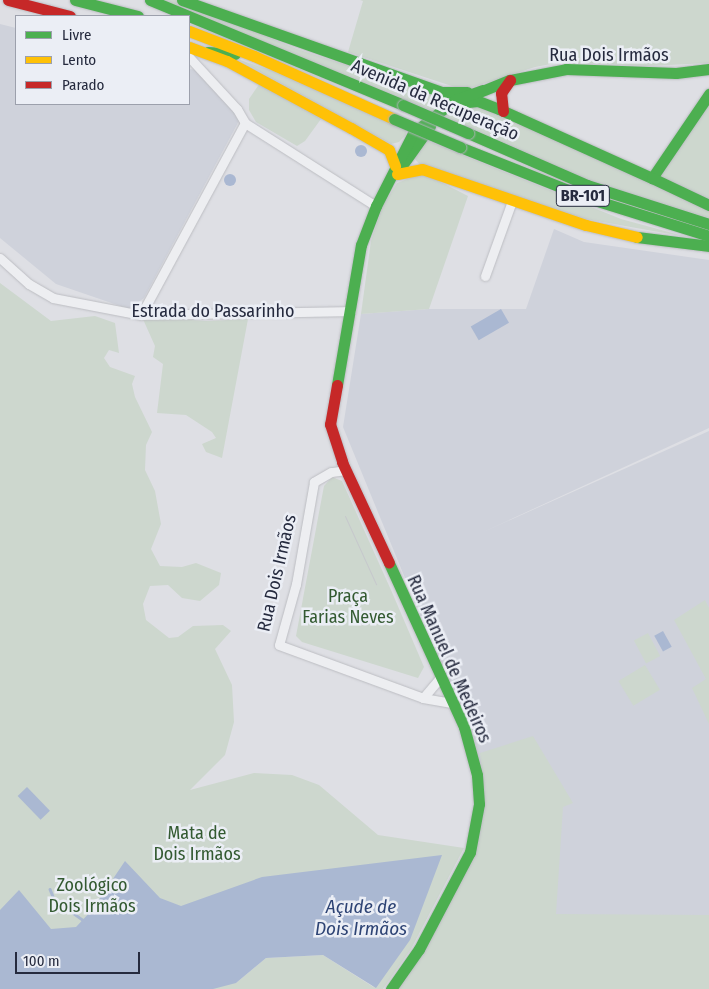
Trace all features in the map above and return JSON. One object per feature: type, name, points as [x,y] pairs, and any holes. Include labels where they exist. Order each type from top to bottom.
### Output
[{"type":"main road","points":[[8,0],[66,15]]},
{"type":"main road","points":[[75,0],[134,15]]},
{"type":"main road","name":"Avenida da Recuperação","points":[[150,0],[186,15]]},
{"type":"main road","name":"Avenida da Recuperação","points":[[182,0],[442,92]]},
{"type":"main road","name":"Avenida da Recuperação","points":[[190,17],[403,105],[587,185],[709,224]]},
{"type":"main road","name":"Avenida da Recuperação","points":[[190,31],[254,56],[460,147],[591,199],[709,236]]},
{"type":"main road","points":[[190,47],[208,52],[254,56]]},
{"type":"main road","points":[[208,52],[387,149],[407,150],[413,164],[422,169],[586,225],[656,242],[709,246]]},
{"type":"main road","name":"Rua Dois Irmãos","points":[[330,424],[361,245],[376,206],[407,150],[413,132],[444,106],[477,91],[510,80],[566,69],[676,73],[709,69]]},
{"type":"main road","points":[[503,111],[501,93],[510,80]]},
{"type":"main road","name":"Rua Dois Irmãos","points":[[442,92],[477,91]]},
{"type":"main road","name":"Rua Dois Irmãos","points":[[407,150],[427,128],[458,103],[477,91]]},
{"type":"main road","points":[[442,92],[449,100],[444,106]]},
{"type":"main road","points":[[652,178],[709,94]]},
{"type":"main road","name":"Avenida da Recuperação","points":[[458,103],[478,101],[503,111],[709,205]]},
{"type":"main road","points":[[387,149],[394,173],[422,169]]},
{"type":"main road","name":"Rua Manuel de Medeiros","points":[[330,424],[346,470],[452,703],[474,762],[479,804],[476,824],[460,872],[419,949],[391,989]]},
{"type":"street","points":[[190,58],[227,97],[245,122],[376,206]]},
{"type":"street","points":[[141,315],[245,122]]},
{"type":"street","points":[[485,276],[512,201]]},
{"type":"street","name":"Estrada do Passarinho","points":[[0,258],[28,284],[53,298],[141,315],[351,311]]},
{"type":"street","name":"Rua Dois Irmãos","points":[[346,470],[331,472],[314,482],[296,584],[279,645],[423,698],[452,703]]},
{"type":"street","points":[[423,698],[440,678]]},
{"type":"shaded area","points":[[0,24],[15,28],[15,105],[190,105],[190,69],[197,70],[240,119],[144,298],[129,309],[56,284],[0,238]]},
{"type":"shaded area","points":[[554,229],[584,242],[709,260],[709,428],[481,533],[709,431],[709,989],[391,989],[460,872],[483,807],[476,751],[343,427],[361,314],[429,309],[526,309]]},
{"type":"green space","points":[[162,0],[176,0],[297,49],[444,97],[435,112]]},
{"type":"green space","points":[[360,0],[709,0],[709,63],[646,66],[561,62],[535,67],[464,90],[348,52],[363,1]]},
{"type":"green space","points":[[237,59],[273,71],[406,130],[406,135],[399,142],[391,144]]},
{"type":"green space","points":[[260,83],[321,119],[305,141],[297,146],[256,122],[249,110],[249,99]]},
{"type":"green space","points":[[709,99],[709,199],[658,176]]},
{"type":"green space","points":[[462,103],[491,110],[709,210],[709,218],[590,181],[444,116]]},
{"type":"green space","points":[[423,139],[621,219],[687,237],[586,219],[421,166],[414,158]]},
{"type":"green space","points":[[423,173],[468,196],[429,309],[361,314],[371,241],[382,207],[397,183]]},
{"type":"green space","points":[[0,283],[51,321],[95,316],[115,323],[119,353],[109,350],[104,358],[110,367],[135,376],[132,384],[135,397],[152,432],[146,445],[145,470],[155,491],[161,524],[151,549],[160,566],[182,567],[196,563],[221,573],[219,585],[200,601],[182,598],[168,585],[150,586],[143,604],[146,620],[169,638],[178,637],[193,626],[223,625],[231,631],[215,649],[232,685],[234,722],[225,755],[190,790],[254,773],[292,775],[319,785],[378,835],[464,848],[411,949],[383,989],[0,989]],"holes":[[[262,877],[375,988],[323,955],[266,958],[236,983]]]},
{"type":"green space","points":[[142,317],[207,321],[248,319],[222,458],[206,452],[202,444],[216,438],[212,432],[186,415],[157,413],[163,364],[153,357],[155,346]]},
{"type":"green space","name":"Praça Farias Neves","points":[[332,477],[342,481],[424,667],[418,678],[302,642],[296,636],[324,486]]},
{"type":"green space","points":[[705,600],[709,608],[709,724],[692,688],[706,679],[674,620]]},
{"type":"green space","points":[[648,633],[660,656],[646,663],[634,641]]},
{"type":"green space","points":[[645,665],[660,690],[633,706],[618,681]]},
{"type":"green space","points":[[533,736],[573,803],[563,807],[556,914],[709,915],[709,989],[391,989],[470,866],[485,809],[480,753]]},
{"type":"water","points":[[361,145],[367,151],[361,157],[355,151]]},
{"type":"water","points":[[232,174],[235,175],[235,185],[228,186],[225,185],[224,178],[225,175]]},
{"type":"water","points":[[501,309],[509,323],[479,340],[471,326]]},
{"type":"water","points":[[663,631],[672,647],[663,652],[654,636]]},
{"type":"water","points":[[27,787],[50,811],[41,820],[18,796]]},
{"type":"water","name":"Açude de Dois Irmãos","points":[[442,855],[410,940],[376,988],[323,955],[266,958],[236,983],[213,989],[0,989],[0,910],[19,890],[51,929],[76,927],[92,910],[125,861],[160,898],[181,906],[262,877]]},
{"type":"waterway","points":[[50,889],[54,899],[83,920]]},
{"type":"tram line","points":[[345,516],[376,584]]},
{"type":"traffic: fast","points":[[75,0],[134,15]]},
{"type":"traffic: fast","points":[[150,0],[186,15]]},
{"type":"traffic: fast","points":[[182,0],[442,92],[467,92]]},
{"type":"traffic: fast","points":[[190,17],[403,105]]},
{"type":"traffic: fast","points":[[208,52],[235,54]]},
{"type":"traffic: fast","points":[[477,93],[510,80],[566,69],[676,73],[709,69]]},
{"type":"traffic: fast","points":[[337,385],[361,245],[376,206],[413,133],[455,100],[482,90]]},
{"type":"traffic: fast","points":[[458,103],[478,101],[499,109],[652,178],[709,94]]},
{"type":"traffic: fast","points":[[403,105],[468,133]]},
{"type":"traffic: fast","points":[[394,119],[460,147]]},
{"type":"traffic: fast","points":[[403,164],[430,126]]},
{"type":"traffic: fast","points":[[468,133],[587,185],[709,224]]},
{"type":"traffic: fast","points":[[460,147],[591,199],[709,236]]},
{"type":"traffic: fast","points":[[652,178],[709,205]]},
{"type":"traffic: fast","points":[[637,237],[709,246]]},
{"type":"traffic: fast","points":[[389,563],[464,727],[477,775],[479,804],[470,852],[419,949],[391,989]]},
{"type":"traffic: slow","points":[[190,31],[254,56],[394,119]]},
{"type":"traffic: slow","points":[[190,47],[227,61],[351,128],[389,150],[395,166]]},
{"type":"traffic: slow","points":[[397,174],[422,169],[586,225],[637,237]]},
{"type":"traffic: jam","points":[[8,0],[66,15]]},
{"type":"traffic: jam","points":[[503,111],[501,93],[510,80]]},
{"type":"traffic: jam","points":[[337,385],[330,424],[342,462],[389,563]]},
{"type":"park label","name":"Mata de Dois Irmãos","points":[[197,844]]},
{"type":"park label","name":"Zoológico Dois Irmãos","points":[[92,896]]}]
